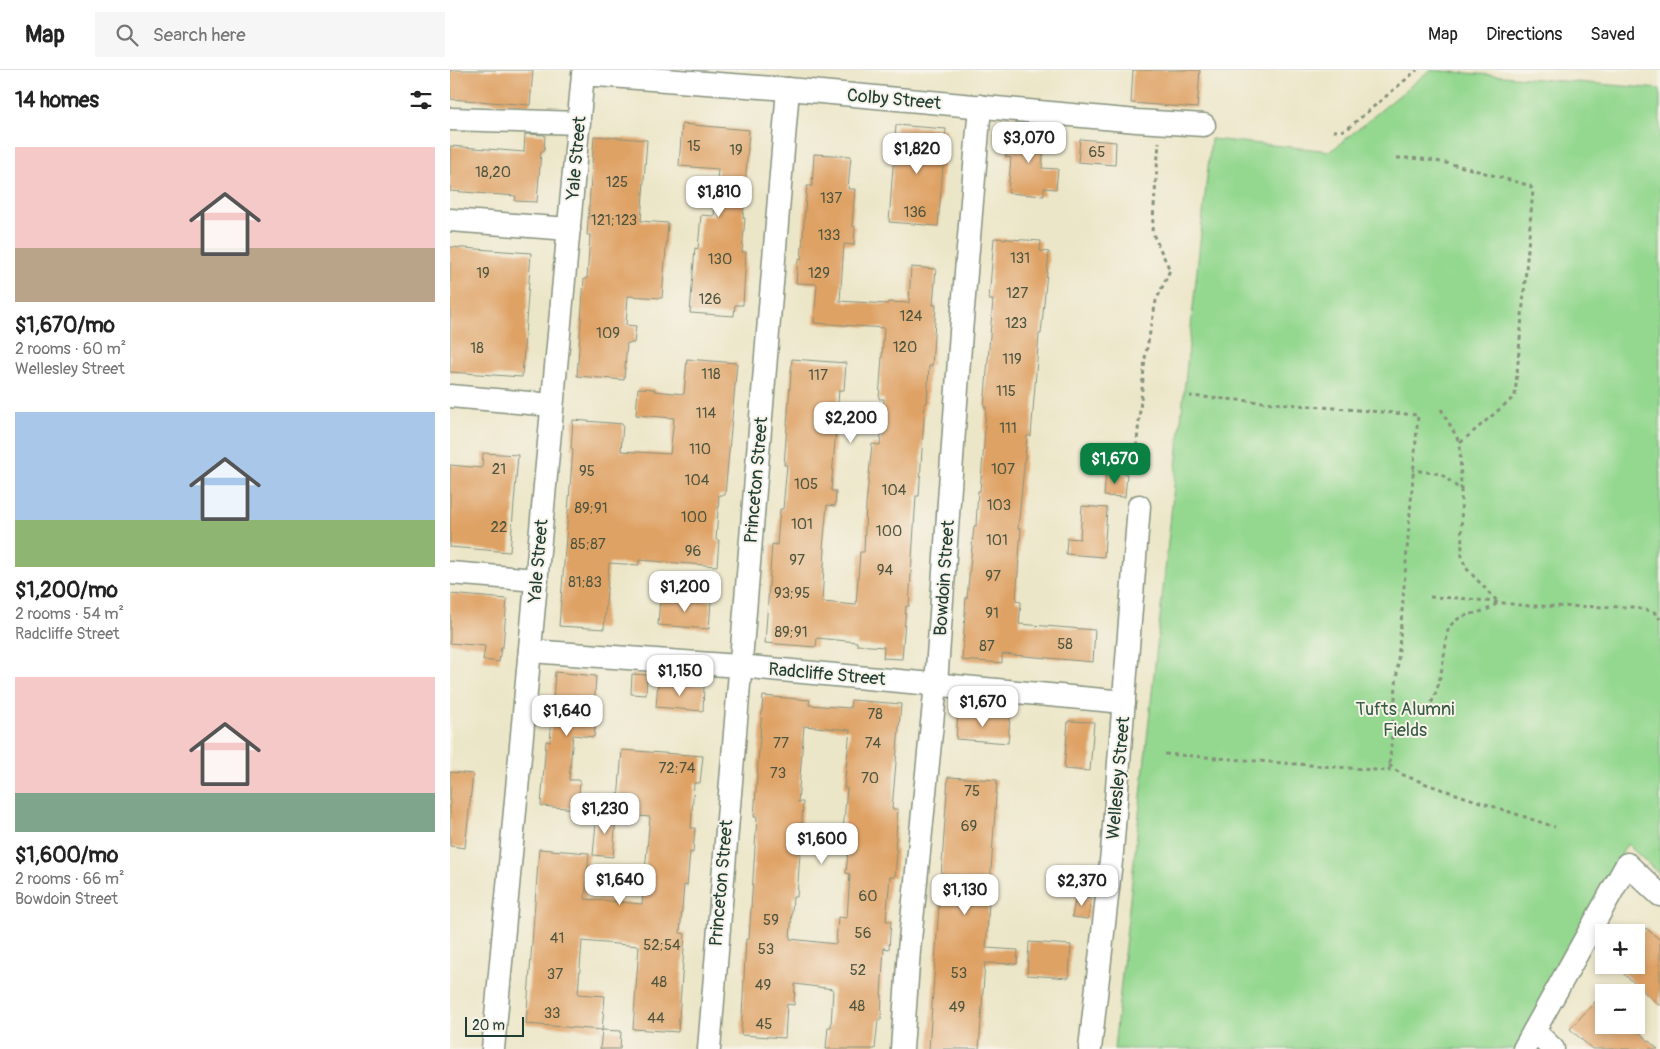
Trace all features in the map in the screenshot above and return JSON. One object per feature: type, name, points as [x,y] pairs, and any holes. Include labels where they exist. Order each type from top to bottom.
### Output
[{"type":"street","name":"Colby Street","points":[[583,74],[980,106],[1137,122],[1204,125]]},
{"type":"street","name":"Yale Street","points":[[493,1049],[583,74]]},
{"type":"street","name":"Princeton Street","points":[[709,1049],[739,666],[788,90]]},
{"type":"street","name":"Bowdoin Street","points":[[902,1049],[909,950],[936,684],[961,332],[980,106]]},
{"type":"street","points":[[450,118],[579,123]]},
{"type":"street","points":[[450,220],[569,229]]},
{"type":"street","points":[[450,396],[552,404]]},
{"type":"street","name":"Wellesley Street","points":[[1090,1049],[1112,852],[1139,506]]},
{"type":"street","points":[[450,573],[536,580]]},
{"type":"street","name":"Radcliffe Street","points":[[530,651],[739,666],[1124,702]]},
{"type":"street","points":[[1554,1049],[1529,1040],[1627,864],[1660,895]]},
{"type":"path","points":[[1333,131],[1346,130],[1417,70]]},
{"type":"path","points":[[1141,468],[1135,462],[1145,358],[1156,301],[1170,270],[1152,232],[1160,137]]},
{"type":"path","points":[[1396,158],[1424,159],[1452,164],[1524,184],[1530,186],[1533,190],[1515,396],[1460,442]]},
{"type":"path","points":[[1165,754],[1389,771],[1418,415],[1190,396]]},
{"type":"path","points":[[1441,409],[1460,442],[1462,550],[1464,563],[1466,568],[1498,602]]},
{"type":"path","points":[[1414,470],[1441,474],[1461,490]]},
{"type":"path","points":[[1430,598],[1460,598],[1529,606],[1632,607],[1654,612],[1660,619]]},
{"type":"path","points":[[1394,709],[1418,710],[1431,704],[1436,694],[1451,623],[1455,619],[1489,610],[1498,602]]},
{"type":"path","points":[[1389,765],[1401,774],[1429,785],[1555,827]]},
{"type":"green space","name":"Tufts Alumni Fields","points":[[1430,70],[1660,89],[1660,875],[1627,844],[1519,1049],[1114,1049],[1211,139],[1331,151]]},
{"type":"building","points":[[450,70],[533,70],[530,105],[450,99]]},
{"type":"building","points":[[1133,70],[1200,70],[1197,108],[1131,103]]},
{"type":"building","points":[[682,124],[749,130],[743,218],[745,218],[742,252],[746,252],[743,305],[735,305],[734,316],[690,313],[695,248],[698,249],[701,215],[714,216],[718,169],[679,166]]},
{"type":"building","points":[[896,125],[946,129],[938,226],[889,222]]},
{"type":"building","points":[[1008,130],[1045,133],[1042,168],[1058,169],[1056,189],[1044,188],[1044,196],[1008,193],[1011,158],[1006,157]]},
{"type":"building","points":[[525,134],[545,135],[544,151],[541,151],[537,202],[515,201],[516,196],[450,191],[450,146],[524,152]]},
{"type":"building","points":[[594,136],[647,140],[641,221],[668,223],[662,298],[628,296],[626,325],[636,326],[634,343],[627,343],[624,380],[577,376],[584,279],[587,279],[590,235],[587,235]]},
{"type":"building","points":[[1080,139],[1116,142],[1115,165],[1078,162]]},
{"type":"building","points":[[814,154],[851,156],[848,189],[855,189],[852,226],[855,226],[854,245],[844,244],[840,301],[888,304],[888,302],[909,303],[911,267],[936,269],[933,305],[936,305],[932,366],[929,366],[927,403],[925,403],[919,496],[916,496],[909,606],[906,606],[902,659],[883,658],[884,647],[857,645],[857,642],[817,638],[816,647],[765,643],[772,544],[777,545],[780,509],[783,509],[787,465],[784,465],[792,359],[846,363],[844,390],[839,390],[831,491],[836,491],[835,506],[827,505],[823,548],[825,548],[822,602],[856,605],[860,552],[864,552],[872,444],[880,445],[884,399],[879,399],[884,328],[814,323],[817,284],[796,283],[798,259],[801,260],[807,186],[812,186]]},
{"type":"building","points":[[994,238],[1041,241],[1040,251],[1049,252],[1041,334],[1039,334],[1031,436],[1027,436],[1018,529],[1021,529],[1016,601],[1021,602],[1019,624],[1095,630],[1093,662],[1002,654],[1002,663],[962,660],[966,597],[974,526],[976,526],[984,444],[986,407],[984,407],[993,300],[989,300]]},
{"type":"building","points":[[450,247],[531,253],[522,377],[450,372]]},
{"type":"building","points":[[687,359],[737,363],[725,495],[719,495],[716,540],[719,540],[717,566],[639,560],[639,565],[609,563],[604,629],[559,626],[573,449],[571,448],[573,420],[623,424],[621,451],[670,454],[674,418],[636,415],[638,388],[684,394]]},
{"type":"building","points":[[483,453],[518,455],[510,552],[450,547],[450,465],[482,468]]},
{"type":"building","points":[[1106,472],[1127,474],[1125,497],[1104,496]]},
{"type":"building","points":[[1082,506],[1107,508],[1104,557],[1066,554],[1067,538],[1080,539]]},
{"type":"building","points":[[450,594],[507,599],[503,647],[501,647],[499,662],[483,660],[485,646],[450,643]]},
{"type":"building","points":[[660,597],[711,601],[709,629],[658,625]]},
{"type":"building","points":[[555,672],[596,676],[594,710],[597,711],[594,737],[573,735],[569,780],[580,780],[578,809],[541,806],[546,741],[550,742]]},
{"type":"building","points":[[632,674],[647,675],[646,695],[631,694]]},
{"type":"building","points":[[658,682],[704,686],[703,711],[656,707]]},
{"type":"building","points":[[763,696],[810,700],[809,705],[850,708],[851,700],[901,704],[892,809],[898,809],[895,877],[890,877],[886,921],[891,921],[889,949],[884,948],[881,1020],[878,1020],[875,1049],[826,1049],[828,1027],[831,1027],[833,989],[795,984],[794,1005],[787,1004],[785,1038],[741,1035],[746,939],[749,939],[757,817],[754,817]],"holes":[[[804,726],[850,730],[844,788],[847,788],[843,831],[850,831],[846,873],[850,874],[847,918],[838,917],[836,944],[790,939],[793,897],[797,897],[801,838],[803,802],[798,802]]]},
{"type":"building","points":[[958,713],[1010,717],[1008,743],[956,739]]},
{"type":"building","points":[[1068,721],[1094,722],[1090,771],[1064,769]]},
{"type":"building","points":[[622,750],[703,756],[700,783],[694,783],[691,828],[695,828],[693,853],[690,852],[687,886],[684,885],[680,933],[685,934],[678,1032],[633,1029],[639,946],[582,941],[578,994],[605,996],[602,1030],[526,1024],[539,849],[589,853],[585,899],[642,904],[650,817],[617,814]]},
{"type":"building","points":[[450,772],[473,774],[465,848],[450,846]]},
{"type":"building","points":[[948,777],[997,780],[986,948],[1018,950],[1017,964],[985,963],[979,1049],[929,1049]]},
{"type":"building","points":[[597,813],[616,815],[613,857],[593,855]]},
{"type":"building","points":[[1076,895],[1091,898],[1088,919],[1072,917]]},
{"type":"building","points":[[1645,929],[1660,940],[1660,1006],[1645,993],[1645,984],[1635,984],[1624,974],[1645,974]]},
{"type":"building","points":[[1029,942],[1071,945],[1069,978],[1027,975]]},
{"type":"building","points":[[1595,1002],[1595,1034],[1641,1034],[1658,1049],[1592,1049],[1570,1029]]},
{"type":"building","points":[[602,1030],[621,1031],[620,1049],[600,1049]]}]
